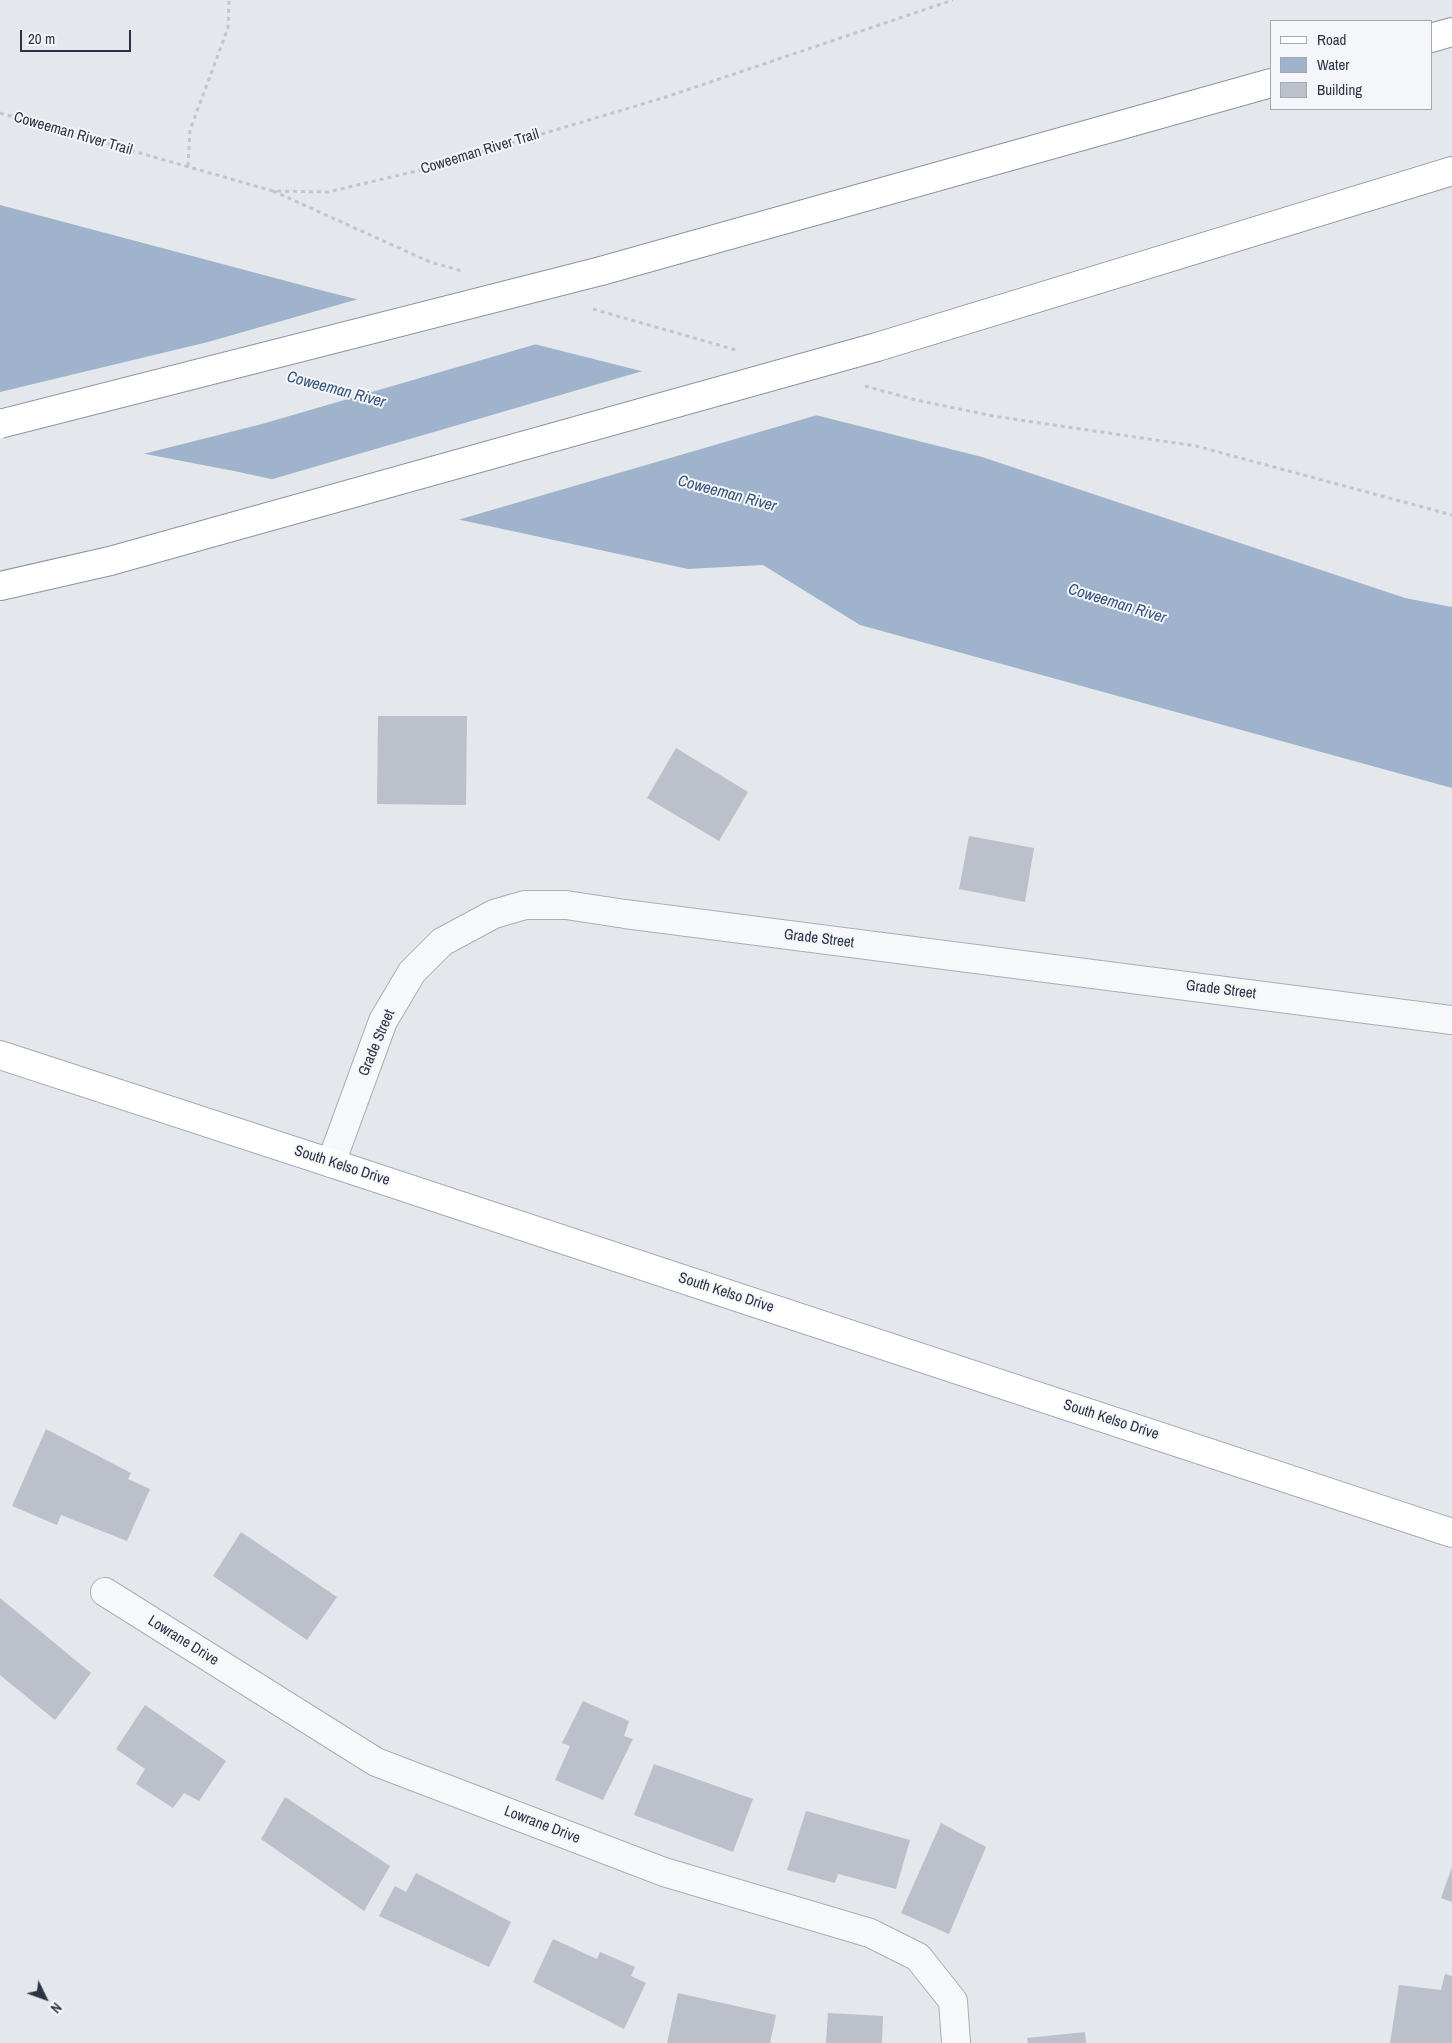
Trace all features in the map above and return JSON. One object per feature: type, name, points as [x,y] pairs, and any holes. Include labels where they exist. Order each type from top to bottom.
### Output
[{"type":"main road","points":[[1432,38],[1452,32]]},
{"type":"main road","points":[[0,424],[601,271],[1270,83]]},
{"type":"main road","points":[[0,586],[110,561],[877,347],[1452,171]]},
{"type":"main road","name":"South Kelso Drive","points":[[0,1055],[1452,1533]]},
{"type":"street","name":"Grade Street","points":[[331,1163],[383,1021],[412,972],[442,942],[494,914],[525,905],[566,904],[625,914],[1452,1020]]},
{"type":"street","name":"Lowrane Drive","points":[[105,1592],[376,1762],[664,1872],[870,1933],[918,1957],[953,2001],[956,2043]]},
{"type":"path","points":[[188,166],[190,130],[228,28],[229,0]]},
{"type":"path","name":"Coweeman River Trail","points":[[0,113],[273,191],[328,192],[421,170],[666,97],[953,0]]},
{"type":"water","name":"Coweeman River","points":[[0,205],[324,291],[982,457],[1405,598],[1452,607],[1452,788],[860,625],[763,565],[688,569],[234,471],[0,426]]},
{"type":"pier","points":[[362,298],[540,343],[262,424],[139,455],[0,428],[0,392],[208,342]]},
{"type":"pier","points":[[646,370],[821,414],[454,521],[266,481]]},
{"type":"building","points":[[378,716],[467,716],[466,805],[377,804]]},
{"type":"building","points":[[676,748],[748,792],[719,841],[647,798]]},
{"type":"building","points":[[969,836],[1034,848],[1025,902],[959,889]]},
{"type":"building","points":[[46,1429],[131,1473],[128,1479],[150,1489],[127,1541],[61,1515],[57,1525],[12,1506]]},
{"type":"building","points":[[241,1532],[337,1597],[307,1640],[213,1576]]},
{"type":"building","points":[[0,1598],[91,1673],[55,1720],[0,1675]]},
{"type":"building","points":[[583,1701],[629,1721],[624,1736],[633,1739],[603,1800],[555,1780],[570,1746],[562,1743]]},
{"type":"building","points":[[145,1705],[226,1761],[199,1801],[184,1793],[173,1808],[136,1784],[145,1769],[116,1749]]},
{"type":"building","points":[[654,1764],[753,1799],[733,1852],[634,1815]]},
{"type":"building","points":[[285,1797],[390,1866],[364,1911],[261,1839]]},
{"type":"building","points":[[806,1811],[910,1840],[896,1889],[838,1874],[835,1883],[787,1870]]},
{"type":"building","points":[[941,1823],[986,1847],[949,1934],[901,1913]]},
{"type":"building","points":[[1452,1867],[1452,1902],[1441,1898]]},
{"type":"building","points":[[416,1873],[511,1922],[489,1967],[379,1916],[395,1886],[406,1892]]},
{"type":"building","points":[[553,1939],[597,1959],[600,1952],[635,1967],[631,1976],[646,1983],[624,2029],[533,1982]]},
{"type":"building","points":[[1445,1974],[1452,1976],[1452,2043],[1390,2043],[1399,1985],[1441,1990]]},
{"type":"building","points":[[678,1993],[776,2015],[770,2043],[667,2043]]},
{"type":"building","points":[[828,2013],[883,2016],[882,2043],[826,2043]]},
{"type":"building","points":[[1085,2032],[1086,2043],[1028,2043],[1027,2038]]}]
